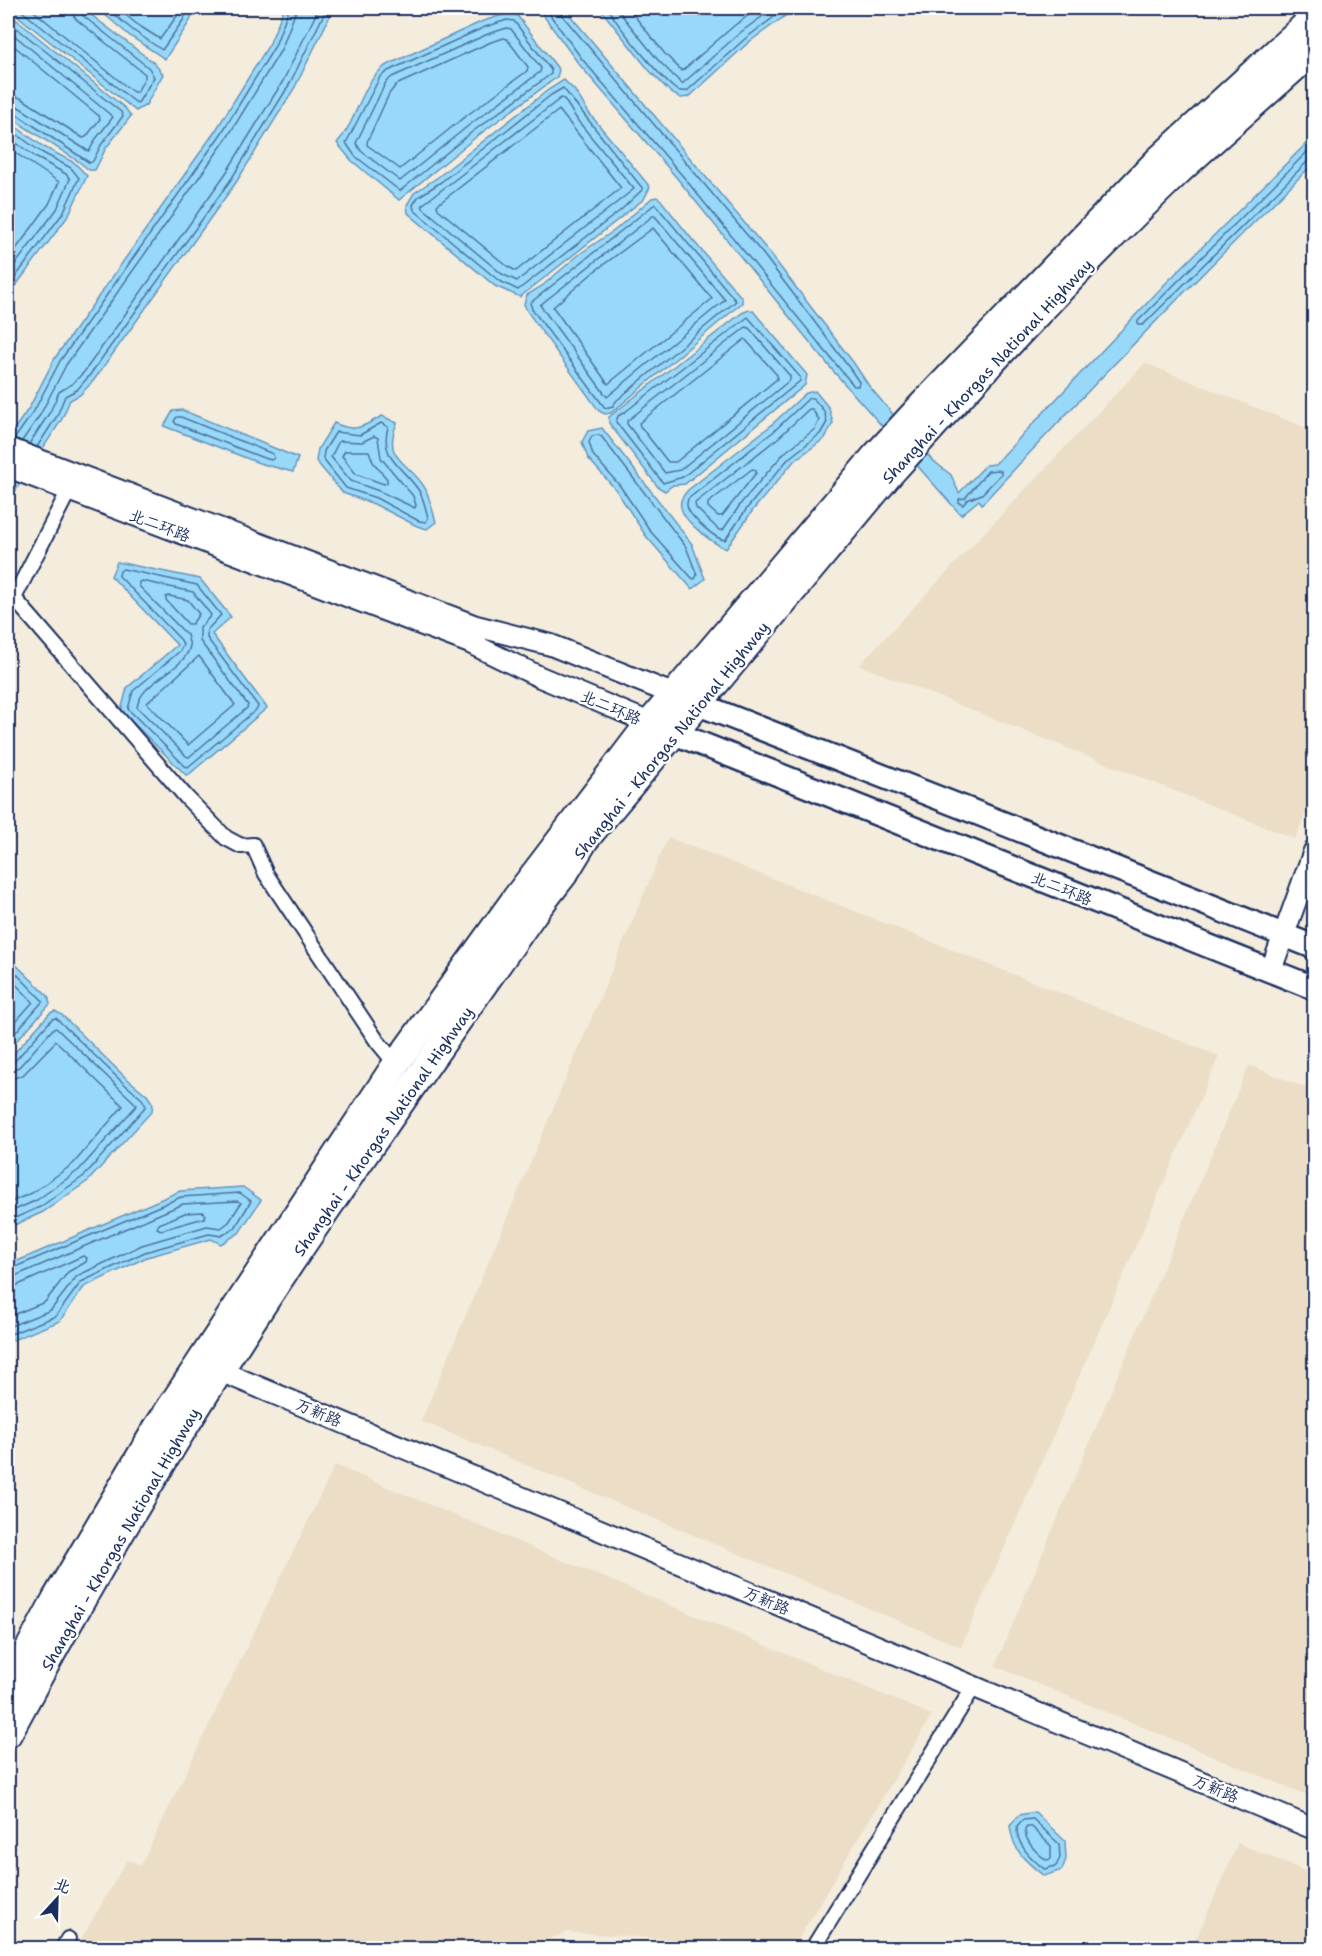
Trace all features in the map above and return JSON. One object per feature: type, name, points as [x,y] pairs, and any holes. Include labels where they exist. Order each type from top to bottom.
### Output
[{"type":"highway","name":"Shanghai - Khorgas National Highway","points":[[8,1687],[56,1598],[156,1429],[396,1064],[515,899],[650,723],[921,406],[1159,159],[1314,17]]},
{"type":"highway","name":"Shanghai - Khorgas National Highway","points":[[8,1734],[75,1610],[176,1440],[220,1371],[330,1203],[565,873],[585,840],[891,473],[944,415],[1093,257],[1177,174],[1314,50]]},
{"type":"main road","name":"北二环路","points":[[8,448],[64,482],[470,643],[540,677],[674,734],[1314,987]]},
{"type":"main road","name":"北二环路","points":[[8,467],[64,482],[476,626],[551,645],[1314,947]]},
{"type":"main road","points":[[1271,970],[1314,851]]},
{"type":"main road","name":"万新路","points":[[220,1371],[1314,1829]]},
{"type":"street","points":[[64,482],[14,598],[187,798],[226,838],[241,846],[253,845],[266,874],[377,1041],[396,1064]]},
{"type":"street","points":[[813,1948],[974,1686]]},
{"type":"shaded area","points":[[1145,363],[1314,431],[1314,792],[1295,839],[859,665]]},
{"type":"shaded area","points":[[668,837],[1219,1056],[961,1647],[421,1421]]},
{"type":"shaded area","points":[[1249,1065],[1314,1091],[1314,1798],[995,1666]]},
{"type":"shaded area","points":[[335,1465],[932,1715],[793,1948],[695,1948],[677,1940],[568,1932],[524,1948],[76,1948],[127,1860],[141,1865]]},
{"type":"shaded area","points":[[1238,1843],[1314,1875],[1314,1948],[1192,1948]]},
{"type":"water","points":[[8,8],[82,8],[154,63],[163,74],[146,105],[136,111]]},
{"type":"water","points":[[97,8],[194,8],[190,21],[165,59],[130,36]]},
{"type":"water","points":[[284,8],[334,8],[295,87],[237,181],[94,380],[80,395],[70,400],[62,419],[8,502],[8,438],[29,408],[55,358],[216,130],[270,43]]},
{"type":"water","points":[[538,8],[564,8],[768,251],[869,386],[931,459],[951,475],[959,493],[986,465],[995,464],[1166,283],[1314,136],[1314,163],[1146,331],[982,504],[979,500],[961,515],[834,372],[676,177],[578,63]]},
{"type":"water","points":[[602,8],[796,8],[749,42],[689,97],[681,98],[671,93],[648,69],[602,11]]},
{"type":"water","points":[[8,13],[125,108],[131,116],[106,148],[95,170],[89,170],[8,116]]},
{"type":"water","points":[[506,14],[516,14],[559,70],[557,77],[476,137],[399,200],[351,160],[337,143],[350,124],[364,93],[385,66],[483,21]]},
{"type":"water","points":[[564,80],[650,187],[644,199],[520,297],[495,286],[408,213],[407,205],[414,193]]},
{"type":"water","points":[[8,121],[44,147],[75,163],[87,176],[68,216],[8,296]]},
{"type":"water","points":[[657,197],[742,298],[742,303],[611,413],[605,414],[599,411],[524,304],[527,295],[615,230],[652,198]]},
{"type":"water","points":[[753,311],[807,375],[805,385],[685,484],[673,485],[665,491],[658,487],[609,423],[609,417],[742,313]]},
{"type":"water","points":[[815,391],[829,408],[833,423],[825,438],[794,461],[753,510],[726,549],[714,542],[687,519],[681,507],[682,498],[688,490],[769,427],[806,393]]},
{"type":"water","points":[[182,410],[298,458],[293,472],[259,463],[164,426],[173,411]]},
{"type":"water","points":[[382,416],[397,423],[393,436],[395,454],[420,480],[426,490],[436,522],[427,529],[374,504],[343,493],[316,461],[318,449],[334,423],[354,428]]},
{"type":"water","points":[[602,428],[692,544],[705,579],[692,589],[646,536],[616,490],[588,458],[582,442],[588,431]]},
{"type":"water","points":[[117,562],[200,579],[231,617],[212,634],[267,708],[187,776],[121,711],[127,688],[177,645],[111,576]]},
{"type":"water","points":[[8,957],[48,996],[50,1004],[8,1050]]},
{"type":"water","points":[[55,1011],[147,1095],[153,1104],[152,1111],[88,1181],[43,1212],[8,1228],[8,1060],[50,1013]]},
{"type":"water","points":[[243,1187],[261,1200],[239,1233],[221,1244],[211,1239],[147,1257],[84,1287],[60,1321],[8,1342],[8,1265],[180,1191]]},
{"type":"water","points":[[1035,1812],[1065,1841],[1066,1859],[1062,1870],[1044,1876],[1021,1855],[1014,1842],[1010,1826],[1019,1815]]}]
